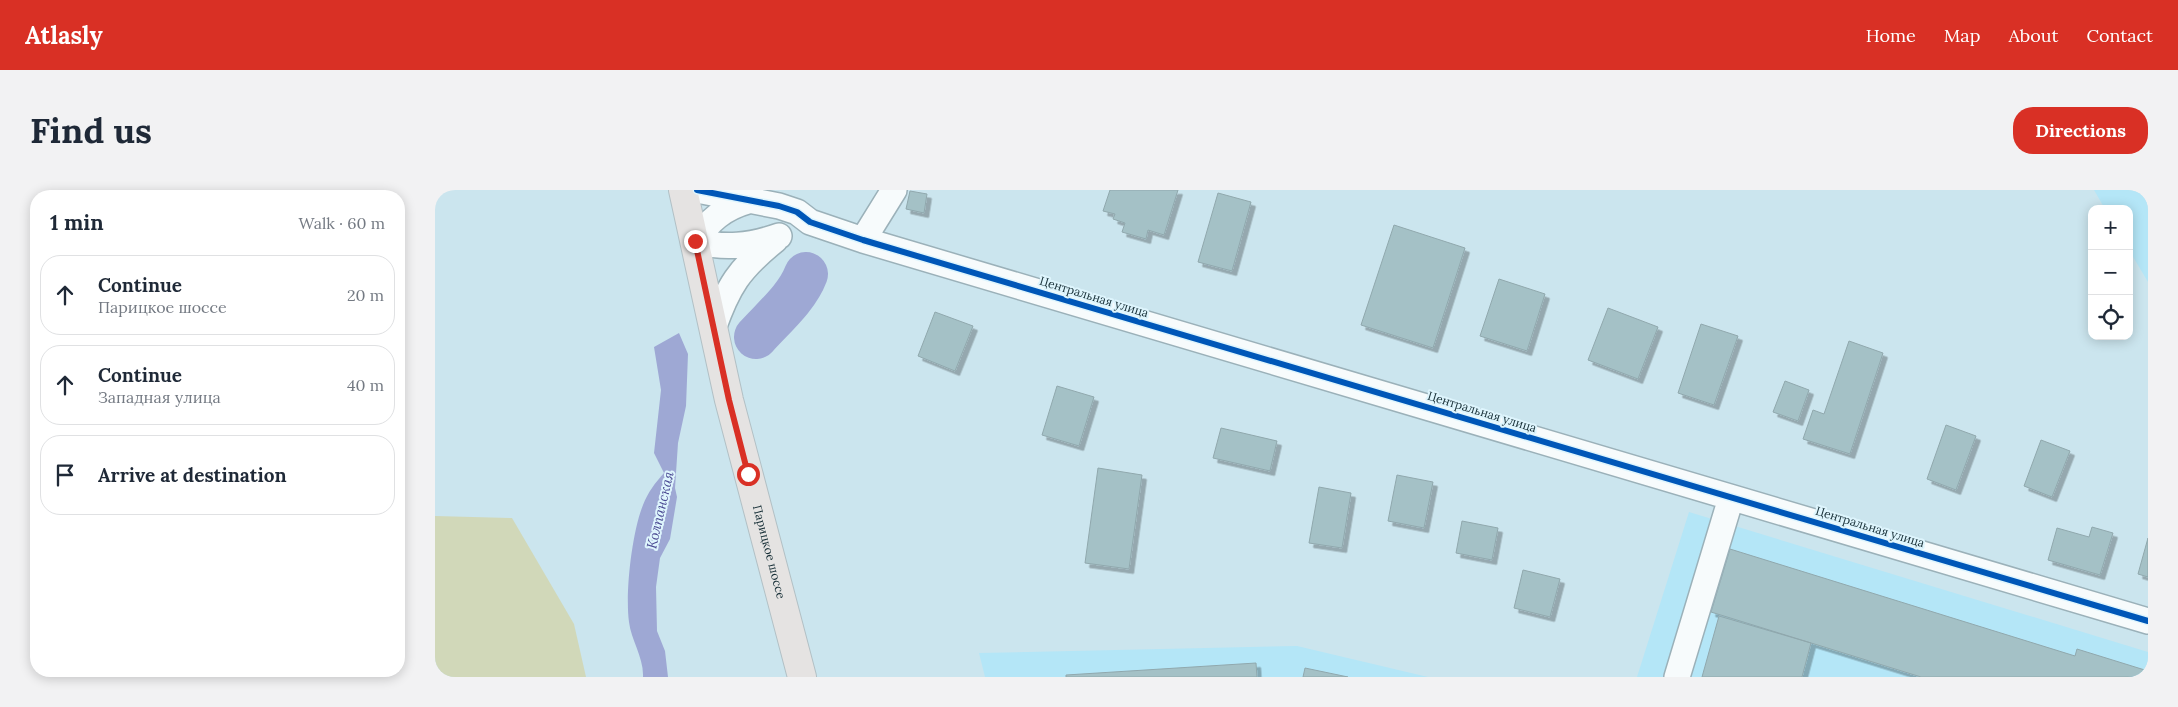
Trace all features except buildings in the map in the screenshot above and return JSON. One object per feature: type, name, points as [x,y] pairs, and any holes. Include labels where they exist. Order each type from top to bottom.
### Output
[{"type":"main road","name":"Парицкое шоссе","points":[[683,190],[729,400],[802,677]]},
{"type":"street","name":"Центральная улица","points":[[697,190],[779,206],[797,212],[810,222],[863,240],[2148,622]]},
{"type":"street","points":[[863,240],[893,190]]},
{"type":"street","points":[[748,201],[733,205],[720,213],[706,224],[695,241],[713,246],[731,247],[754,244],[779,236],[810,222]]},
{"type":"street","points":[[713,329],[729,288],[753,257],[779,236]]},
{"type":"street","points":[[1677,677],[1731,498]]},
{"type":"shaded area","points":[[2094,190],[2148,190],[2148,282],[2133,257],[2133,205],[2103,205]]},
{"type":"shaded area","points":[[1689,512],[2148,652],[2148,677],[1637,677]]},
{"type":"shaded area","points":[[1297,646],[1428,677],[985,677],[979,653]]},
{"type":"green space","points":[[435,516],[512,518],[574,624],[586,677],[435,677]]},
{"type":"water","points":[[796,272],[810,279],[809,297],[803,313],[767,337],[756,337],[756,326],[762,308],[773,292]]},
{"type":"water","points":[[679,333],[688,354],[686,406],[678,443],[675,488],[677,497],[670,539],[660,558],[656,587],[657,631],[665,651],[668,677],[643,677],[642,663],[629,622],[630,563],[643,505],[652,488],[664,473],[654,453],[661,390],[654,347]]},
{"type":"waterway","name":"Колпанская","points":[[756,337],[791,299],[806,274]]},
{"type":"cycle path","points":[[697,190],[779,206],[797,212],[810,222],[863,240],[2148,621]]},
{"type":"route","points":[[695,241],[729,400],[748,474]]}]
